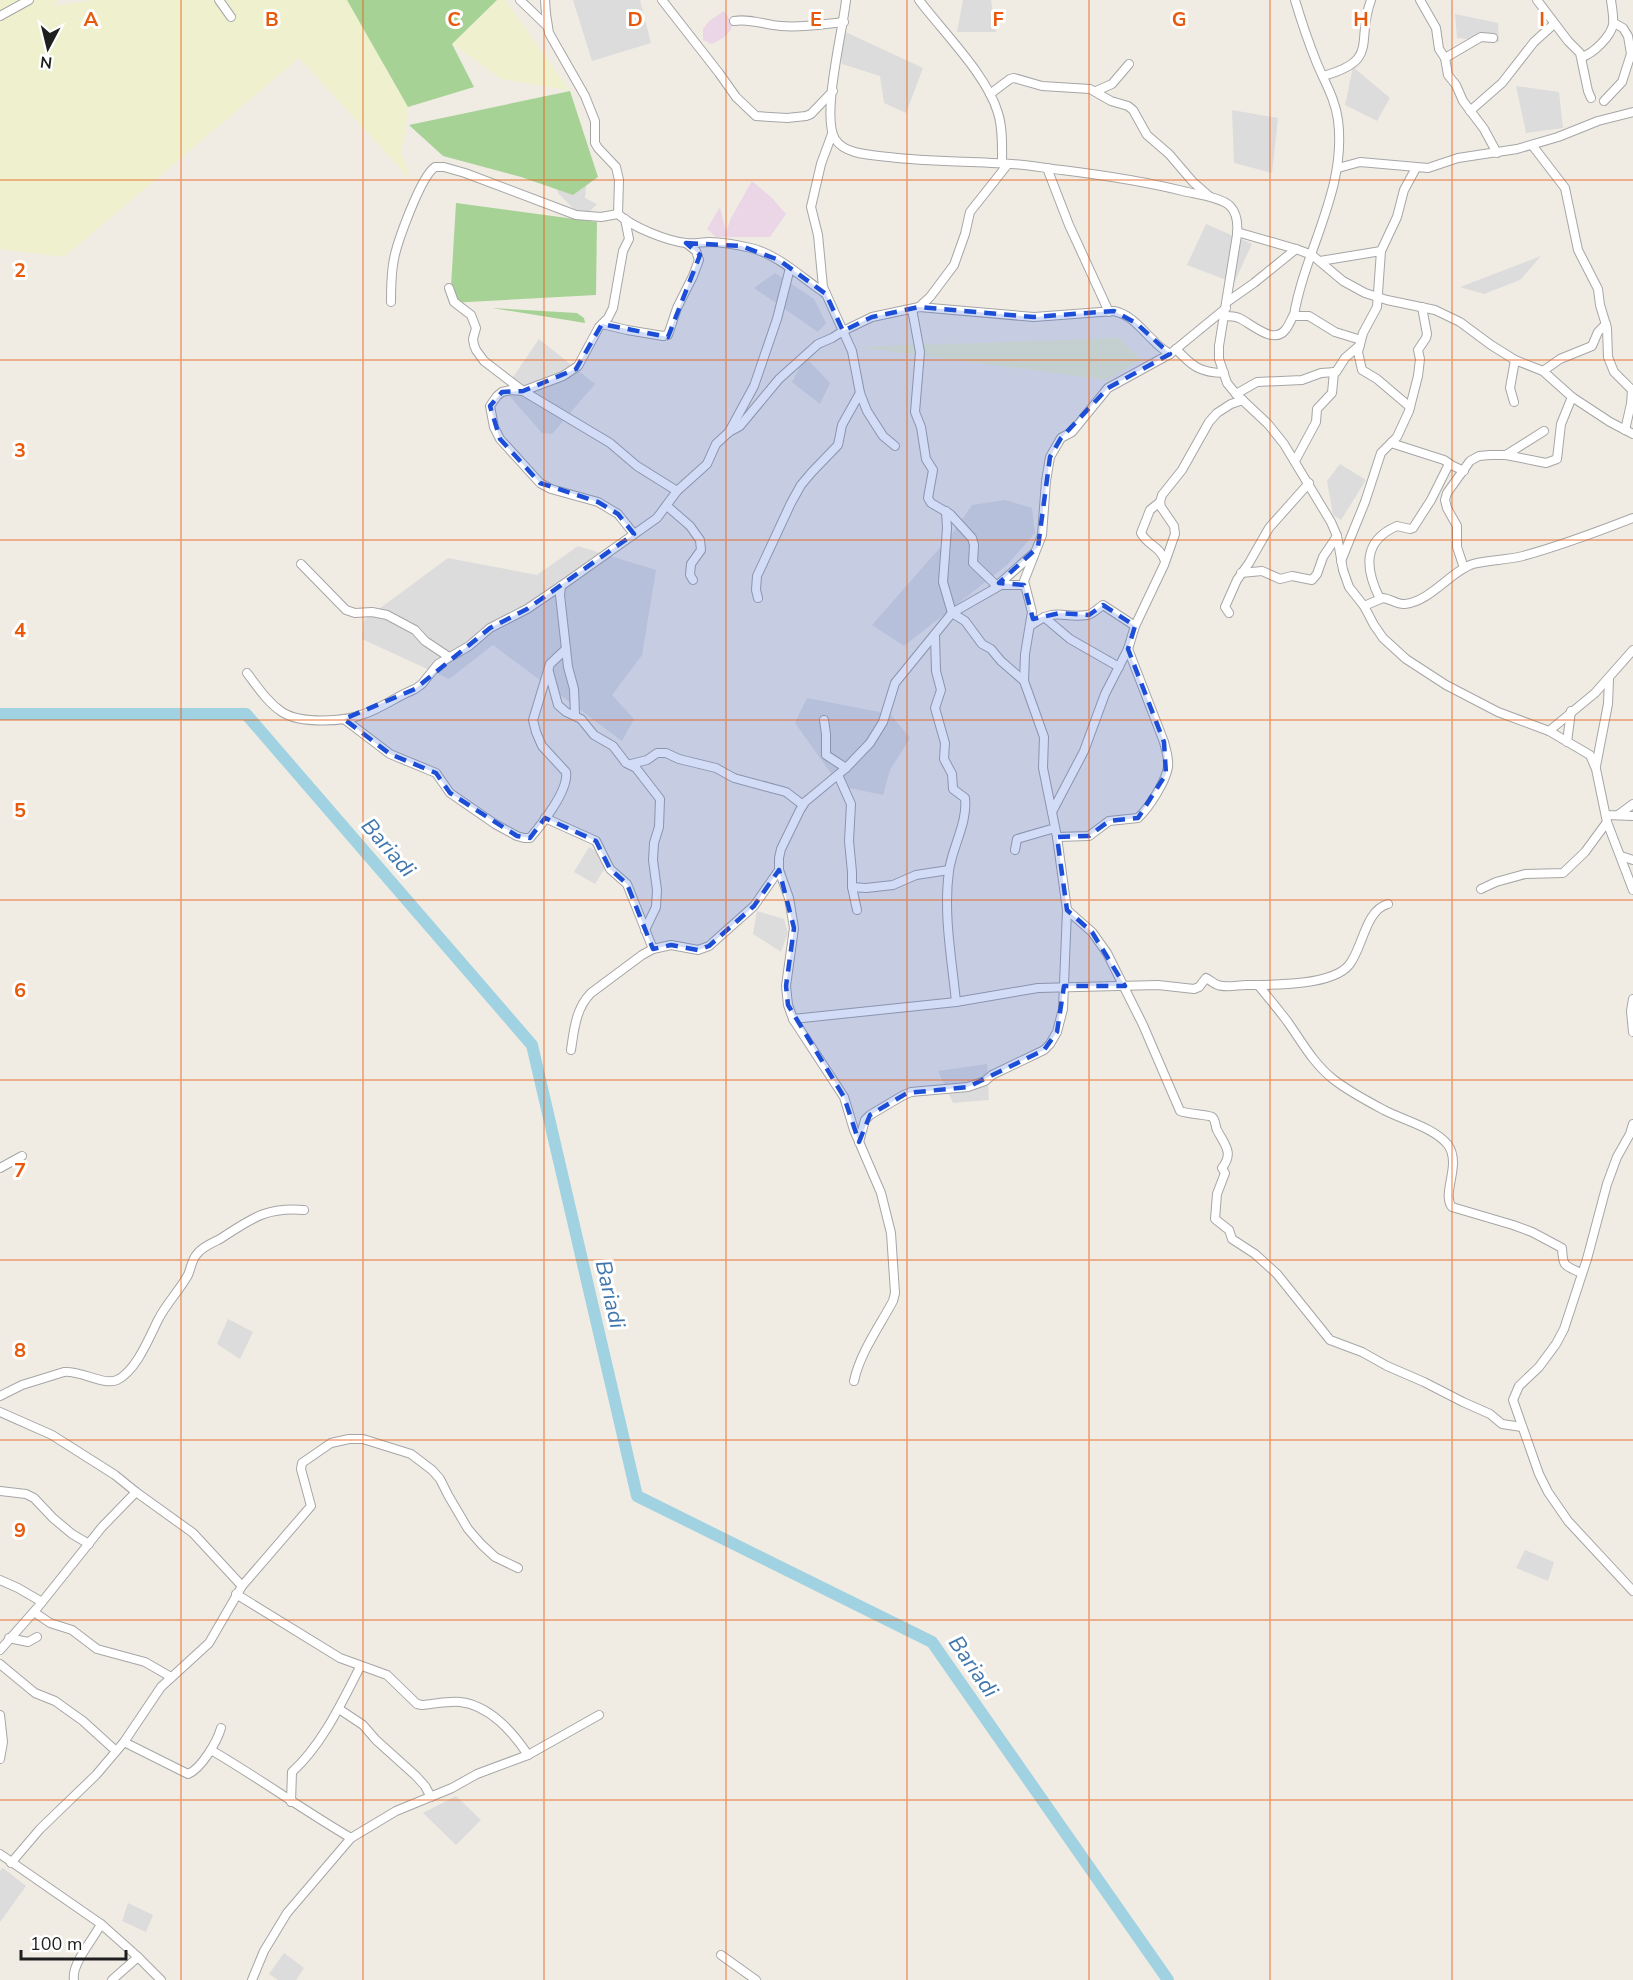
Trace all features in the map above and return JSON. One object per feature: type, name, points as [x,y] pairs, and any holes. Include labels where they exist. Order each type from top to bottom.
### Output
[{"type":"street","points":[[0,16],[29,0]]},
{"type":"street","points":[[219,0],[231,17]]},
{"type":"street","points":[[520,0],[547,26],[585,96],[595,122],[594,137],[598,148],[616,165],[622,217],[629,239],[623,250],[613,308],[576,369],[523,391],[502,392],[492,402],[490,410],[500,439],[531,475],[545,487],[598,501],[618,514],[634,534]]},
{"type":"street","points":[[545,0],[547,26]]},
{"type":"street","points":[[662,0],[719,73],[735,98],[756,116],[787,118],[806,116],[811,114],[833,91]]},
{"type":"street","points":[[846,0],[830,110],[832,134],[811,207],[818,235],[823,287],[852,351],[860,393],[876,427],[895,446]]},
{"type":"street","points":[[915,308],[937,289],[954,266],[970,212],[1005,163],[999,114],[990,94],[978,74],[919,0]]},
{"type":"street","points":[[1226,308],[1238,318],[1273,335],[1282,333],[1286,329],[1294,315],[1300,288],[1338,168],[1340,152],[1338,121],[1333,97],[1309,45],[1295,0]]},
{"type":"street","points":[[1323,76],[1354,64],[1363,52],[1371,0]]},
{"type":"street","points":[[1420,0],[1426,4],[1436,28],[1439,49],[1445,58],[1448,75],[1497,153]]},
{"type":"street","points":[[1537,0],[1568,41],[1578,49],[1582,57],[1591,98]]},
{"type":"street","points":[[1582,57],[1591,53],[1601,43],[1614,23],[1611,0]]},
{"type":"street","points":[[734,21],[742,19],[767,25],[805,27],[844,21]]},
{"type":"street","points":[[1604,101],[1622,82],[1630,68],[1631,54],[1628,36],[1623,28],[1614,23]]},
{"type":"street","points":[[1470,111],[1502,83],[1533,42],[1554,24]]},
{"type":"street","points":[[1445,58],[1481,37],[1493,38]]},
{"type":"street","points":[[1096,91],[1112,84],[1129,64]]},
{"type":"street","points":[[990,94],[1014,78],[1034,85],[1076,87],[1096,91],[1131,108],[1147,135],[1169,154],[1193,182],[1211,198]]},
{"type":"street","points":[[1338,168],[1360,162],[1428,168],[1458,158],[1497,153],[1532,145],[1633,112]]},
{"type":"street","points":[[832,134],[844,148],[862,153],[896,158],[1005,163],[1047,168],[1149,183],[1226,202],[1237,217],[1238,232],[1219,346],[1219,359],[1227,383],[1275,433],[1309,483],[1337,536],[1341,561],[1351,592],[1364,606],[1383,638],[1423,671],[1488,707],[1549,731],[1590,755],[1596,769],[1607,819],[1633,890]]},
{"type":"street","points":[[1238,232],[1312,255],[1343,281],[1379,298],[1435,310],[1460,322],[1515,360],[1543,371],[1572,397],[1629,432],[1632,390],[1614,372],[1608,357],[1606,324],[1598,289],[1578,250],[1565,188],[1532,145]]},
{"type":"street","points":[[391,302],[393,264],[400,239],[426,176],[435,167],[465,173],[576,215],[622,217],[662,236],[686,243],[716,243],[752,248],[771,256],[826,294]]},
{"type":"street","points":[[1047,168],[1069,225],[1109,312]]},
{"type":"street","points":[[1236,394],[1257,382],[1302,380],[1321,373],[1334,372],[1360,343],[1374,316],[1379,298],[1381,252],[1397,217],[1404,190],[1416,168]]},
{"type":"street","points":[[602,324],[634,332],[668,335],[677,308],[699,260],[696,251],[686,243]]},
{"type":"street","points":[[859,1142],[864,1123],[870,1115],[907,1093],[968,1087],[985,1081],[1044,1050],[1057,1032],[1063,1009],[1067,910],[1057,837],[1043,768],[1044,737],[1024,681],[1024,654],[1032,612],[1024,585],[1025,576],[1042,535],[1046,481],[1050,457],[1055,446],[1061,438],[1072,432],[1108,388],[1173,351],[1296,249]]},
{"type":"street","points":[[1320,261],[1381,252]]},
{"type":"street","points":[[729,432],[754,386],[784,296],[790,268]]},
{"type":"street","points":[[449,288],[454,302],[471,315],[476,328],[473,339],[476,350],[484,361],[523,391],[610,442],[637,466],[677,490]]},
{"type":"street","points":[[915,308],[920,352],[915,412],[921,427],[927,461],[933,470],[928,498],[957,520],[973,540],[973,562],[996,587]]},
{"type":"street","points":[[247,673],[267,699],[282,711],[293,717],[325,720],[362,715],[418,687],[438,664],[469,646],[490,628],[527,609],[657,518],[677,490],[703,468],[715,446],[729,432],[740,426],[796,362],[818,344],[872,318],[915,308],[1034,316],[1109,312],[1124,314],[1202,371],[1224,373]]},
{"type":"street","points":[[1341,561],[1365,502],[1381,453],[1397,437],[1410,407],[1418,376],[1420,359],[1418,350],[1427,334],[1422,308]]},
{"type":"street","points":[[1294,315],[1309,316],[1335,332],[1360,343]]},
{"type":"street","points":[[1543,371],[1560,358],[1592,346],[1598,333],[1606,324]]},
{"type":"street","points":[[1360,343],[1359,360],[1362,370],[1377,379],[1410,407]]},
{"type":"street","points":[[1514,402],[1510,388],[1515,360]]},
{"type":"street","points":[[1295,461],[1316,422],[1317,409],[1332,393],[1334,372]]},
{"type":"street","points":[[759,597],[756,590],[757,576],[791,503],[801,485],[838,445],[842,425],[860,393]]},
{"type":"street","points":[[1464,568],[1457,547],[1457,526],[1450,516],[1445,500],[1447,493],[1470,461],[1479,456],[1506,455],[1546,463],[1557,459],[1560,449],[1559,432],[1572,397]]},
{"type":"street","points":[[1165,561],[1160,551],[1141,533],[1150,510],[1160,502],[1162,495],[1190,458],[1209,422],[1217,413],[1243,400]]},
{"type":"street","points":[[1506,455],[1544,431]]},
{"type":"street","points":[[1391,443],[1434,457],[1464,471]]},
{"type":"street","points":[[1380,599],[1372,583],[1368,566],[1372,547],[1377,538],[1397,526],[1413,528],[1450,464]]},
{"type":"street","points":[[1229,613],[1225,607],[1241,573],[1269,528],[1309,483]]},
{"type":"street","points":[[1052,812],[1084,751],[1105,694],[1128,649],[1135,626],[1176,531],[1160,502]]},
{"type":"street","points":[[667,506],[690,526],[700,540],[700,550],[691,564],[690,575],[693,580]]},
{"type":"street","points":[[946,511],[943,582],[952,614],[965,621],[982,644],[991,649],[1024,681]]},
{"type":"street","points":[[1364,606],[1380,599],[1402,604],[1413,602],[1443,585],[1464,568],[1474,564],[1509,559],[1549,548],[1633,518]]},
{"type":"street","points":[[1241,573],[1262,571],[1280,579],[1292,576],[1312,580],[1317,574],[1321,560],[1337,536]]},
{"type":"street","points":[[854,1381],[855,1371],[861,1358],[895,1293],[891,1233],[881,1194],[859,1142],[844,1097],[793,1019],[788,1005],[786,986],[794,928],[789,898],[779,870],[781,849],[803,805],[846,768],[878,733],[886,714],[893,686],[952,614],[996,587],[1036,552]]},
{"type":"street","points":[[301,564],[346,610],[387,615],[415,630],[425,641],[449,657]]},
{"type":"street","points":[[996,587],[1006,584],[1024,585]]},
{"type":"street","points":[[561,586],[560,595],[568,667],[574,689],[575,715]]},
{"type":"street","points":[[1030,626],[1044,617],[1060,613],[1088,615],[1103,605],[1135,626]]},
{"type":"street","points":[[1044,617],[1070,639],[1119,667]]},
{"type":"street","points":[[935,635],[936,671],[941,690],[934,708],[945,743],[944,759],[952,774],[953,789],[965,798],[966,806],[949,870],[948,888],[956,1002]]},
{"type":"street","points":[[344,719],[390,754],[436,773],[450,793],[517,836],[530,838],[565,787],[567,777],[564,769],[542,746],[534,724],[537,705],[550,663],[566,649]]},
{"type":"street","points":[[1057,837],[1089,836],[1109,821],[1138,818],[1152,800],[1166,774],[1168,757],[1164,742],[1128,649]]},
{"type":"street","points":[[1549,731],[1595,693],[1633,650]]},
{"type":"street","points":[[549,670],[558,705],[566,712],[575,715],[594,735],[613,746],[630,765],[636,768],[660,799],[653,860],[657,900],[645,930]]},
{"type":"street","points":[[1596,769],[1608,704],[1609,679]]},
{"type":"street","points":[[1567,742],[1571,711]]},
{"type":"street","points":[[824,720],[826,755],[846,768]]},
{"type":"street","points":[[630,765],[647,760],[655,753],[666,753],[679,759],[716,768],[734,778],[786,792],[803,805]]},
{"type":"street","points":[[838,775],[851,804],[849,841],[852,887],[857,910]]},
{"type":"street","points":[[1618,816],[1633,804]]},
{"type":"street","points":[[1481,889],[1525,874],[1563,873],[1586,852],[1607,819],[1633,816]]},
{"type":"street","points":[[545,818],[596,841],[610,869],[627,884],[653,949]]},
{"type":"street","points":[[1014,850],[1017,839],[1055,828]]},
{"type":"street","points":[[1621,856],[1633,860]]},
{"type":"street","points":[[571,1050],[575,1027],[584,1000],[653,949],[671,945],[698,950],[709,946],[754,906],[779,870]]},
{"type":"street","points":[[852,887],[893,885],[916,875],[949,870]]},
{"type":"street","points":[[793,1019],[956,1002],[1017,990],[1064,986],[1158,985],[1194,989],[1199,987],[1206,978],[1219,985],[1277,986],[1318,980],[1342,972],[1355,955],[1374,913],[1380,907],[1388,904]]},
{"type":"street","points":[[1067,910],[1092,932],[1107,953],[1125,986],[1180,1111],[1212,1117],[1224,1140],[1228,1159],[1222,1168],[1225,1173],[1217,1194],[1216,1221],[1229,1230],[1232,1239],[1255,1254],[1277,1274],[1330,1340],[1362,1352],[1490,1414],[1502,1424],[1522,1427]]},
{"type":"street","points":[[1258,985],[1288,1023],[1308,1055],[1333,1079],[1384,1110],[1442,1139],[1450,1147],[1454,1167],[1449,1202],[1452,1207],[1513,1225],[1551,1242],[1562,1248],[1564,1264],[1581,1273]]},
{"type":"street","points":[[1633,999],[1631,1011],[1633,1032]]},
{"type":"street","points":[[1633,1124],[1607,1184],[1587,1259],[1564,1329],[1539,1367],[1519,1386],[1513,1400],[1539,1474],[1548,1492],[1568,1521],[1633,1591]]},
{"type":"street","points":[[0,1168],[22,1156]]},
{"type":"street","points":[[0,1396],[22,1385],[71,1371],[103,1381],[119,1380],[143,1351],[165,1307],[187,1276],[199,1251],[248,1221],[272,1210],[304,1210]]},
{"type":"street","points":[[0,1412],[52,1435],[95,1461],[193,1533],[242,1586]]},
{"type":"street","points":[[161,1980],[101,1924],[4,1860],[82,1791],[124,1742],[161,1687],[209,1643],[236,1594],[311,1506],[301,1469],[303,1463],[331,1443],[349,1439],[363,1438],[411,1454],[440,1479],[468,1528],[481,1544],[495,1557],[518,1568]]},
{"type":"street","points":[[0,1491],[34,1497],[53,1518],[72,1534],[89,1544]]},
{"type":"street","points":[[0,1650],[136,1492]]},
{"type":"street","points":[[0,1580],[42,1602]]},
{"type":"street","points":[[236,1594],[340,1658],[387,1675],[417,1704],[457,1702],[468,1704],[485,1712],[505,1725],[528,1755]]},
{"type":"street","points":[[34,1612],[50,1623],[72,1630],[97,1648],[145,1662],[171,1677]]},
{"type":"street","points":[[9,1638],[28,1642],[37,1637]]},
{"type":"street","points":[[0,1664],[35,1693],[55,1701],[76,1716],[116,1751]]},
{"type":"street","points":[[291,1802],[292,1772],[339,1709],[360,1667]]},
{"type":"street","points":[[339,1709],[363,1725],[416,1776],[431,1797]]},
{"type":"street","points":[[0,1715],[3,1742],[0,1759]]},
{"type":"street","points":[[252,1980],[264,1952],[287,1913],[351,1838],[383,1818],[477,1774],[528,1755],[599,1715]]},
{"type":"street","points":[[124,1742],[188,1774],[194,1771],[212,1750],[221,1728]]},
{"type":"street","points":[[212,1750],[351,1838]]},
{"type":"street","points":[[74,1980],[72,1972],[101,1924]]},
{"type":"street","points":[[721,1954],[756,1980]]},
{"type":"street","points":[[112,1980],[138,1957]]},
{"type":"highlighted area","points":[[686,243],[741,246],[779,260],[826,294],[843,331],[872,317],[919,307],[1034,317],[1114,311],[1136,323],[1170,354],[1108,388],[1061,438],[1050,457],[1038,547],[999,583],[1024,585],[1033,619],[1060,613],[1089,615],[1103,605],[1135,626],[1128,649],[1164,742],[1166,774],[1138,818],[1109,821],[1089,836],[1057,837],[1067,910],[1092,932],[1125,986],[1064,986],[1057,1032],[1044,1050],[968,1087],[907,1093],[870,1115],[859,1142],[844,1097],[788,1005],[786,986],[794,928],[779,870],[754,906],[709,946],[698,950],[671,945],[653,949],[627,884],[610,869],[596,841],[545,818],[530,838],[517,836],[450,793],[436,773],[390,754],[344,719],[415,689],[490,628],[527,609],[634,534],[618,514],[598,502],[540,483],[500,439],[490,406],[502,392],[523,391],[576,369],[602,324],[668,337],[700,255]]},
{"type":"shaded area","points":[[573,0],[640,0],[651,43],[592,61]]},
{"type":"shaded area","points":[[963,0],[991,0],[996,32],[957,32]]},
{"type":"shaded area","points":[[724,11],[732,24],[731,30],[712,44],[703,40],[703,29],[709,21]]},
{"type":"shaded area","points":[[1455,14],[1498,23],[1499,42],[1457,38]]},
{"type":"shaded area","points":[[839,29],[923,68],[906,113],[884,103],[880,76],[842,64]]},
{"type":"shaded area","points":[[1353,67],[1390,98],[1377,121],[1345,105]]},
{"type":"shaded area","points":[[1516,86],[1559,92],[1563,128],[1526,133]]},
{"type":"shaded area","points":[[1232,110],[1278,118],[1272,173],[1234,163]]},
{"type":"shaded area","points":[[553,169],[587,179],[585,198],[597,204],[590,211],[583,213],[573,208],[558,193]]},
{"type":"shaded area","points":[[752,181],[786,214],[770,237],[716,237],[707,229],[720,207],[726,232],[731,218]]},
{"type":"shaded area","points":[[1206,224],[1252,244],[1234,283],[1187,265]]},
{"type":"shaded area","points":[[1541,256],[1520,280],[1484,294],[1460,287]]},
{"type":"shaded area","points":[[775,273],[814,299],[826,323],[818,332],[754,288]]},
{"type":"shaded area","points":[[539,339],[595,384],[552,434],[542,433],[504,390]]},
{"type":"shaded area","points":[[805,357],[830,383],[820,404],[792,382]]},
{"type":"shaded area","points":[[1340,464],[1366,480],[1341,520],[1333,515],[1327,481]]},
{"type":"shaded area","points":[[1005,500],[1032,508],[1035,533],[1008,564],[904,646],[872,625],[952,534],[972,505]]},
{"type":"shaded area","points":[[578,546],[656,570],[642,655],[612,695],[634,719],[622,741],[493,645],[449,679],[362,639],[364,620],[448,558],[537,575]]},
{"type":"shaded area","points":[[807,698],[890,714],[910,738],[890,770],[883,795],[840,786],[795,723]]},
{"type":"shaded area","points":[[589,847],[610,860],[595,884],[574,872]]},
{"type":"shaded area","points":[[757,911],[784,919],[788,933],[781,952],[753,934]]},
{"type":"shaded area","points":[[987,1064],[989,1100],[953,1103],[938,1071]]},
{"type":"shaded area","points":[[228,1319],[253,1332],[240,1359],[217,1344]]},
{"type":"shaded area","points":[[1525,1550],[1554,1562],[1548,1581],[1516,1568]]},
{"type":"shaded area","points":[[456,1796],[481,1820],[456,1845],[423,1813]]},
{"type":"shaded area","points":[[3,1868],[26,1886],[0,1922],[0,1871]]},
{"type":"shaded area","points":[[128,1903],[153,1915],[146,1932],[122,1921]]},
{"type":"shaded area","points":[[284,1953],[304,1968],[296,1980],[278,1980],[269,1974]]},
{"type":"green space","points":[[0,0],[58,0],[52,6],[93,0],[349,0],[405,57],[408,107],[401,153],[412,181],[299,58],[64,257],[0,249]]},
{"type":"green space","points":[[347,0],[497,0],[452,44],[474,87],[408,107]]},
{"type":"green space","points":[[497,0],[505,0],[570,91],[502,79],[452,44]]},
{"type":"green space","points":[[570,91],[598,177],[573,195],[521,177],[443,156],[409,125]]},
{"type":"green space","points":[[456,203],[597,222],[596,295],[450,303]]},
{"type":"green space","points":[[492,308],[577,313],[584,318],[585,323]]},
{"type":"green space","points":[[1119,338],[1141,359],[1106,380],[858,347]]},
{"type":"waterway","name":"Bariadi","points":[[0,714],[246,714],[532,1045],[637,1496],[932,1642],[1168,1980]]}]
